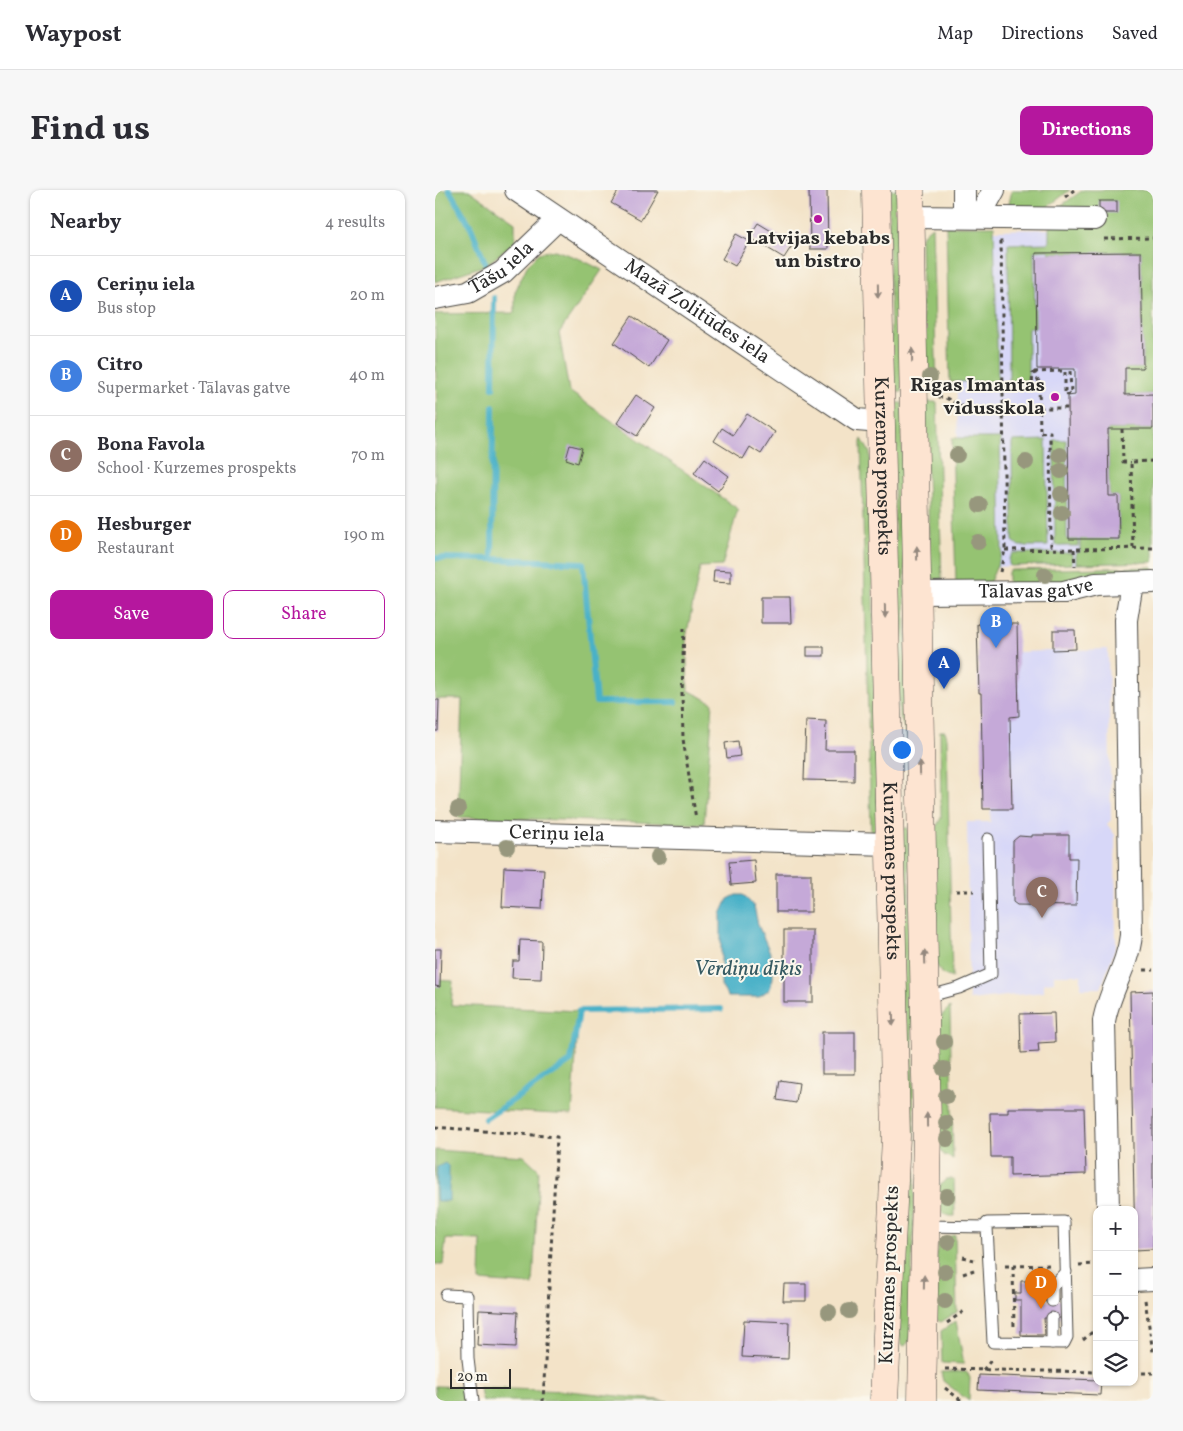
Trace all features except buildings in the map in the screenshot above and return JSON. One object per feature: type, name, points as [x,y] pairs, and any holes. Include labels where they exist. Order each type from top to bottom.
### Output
[{"type":"main road","name":"Kurzemes prospekts","points":[[876,190],[896,1136],[884,1401]]},
{"type":"main road","name":"Kurzemes prospekts","points":[[910,190],[926,996],[927,1128],[922,1401]]},
{"type":"main road","points":[[887,726],[894,741],[905,799],[921,816]]},
{"type":"main road","points":[[887,1342],[895,1356],[905,1360],[913,1358],[923,1343]]},
{"type":"street","name":"Mazā Zolitūdes iela","points":[[516,190],[857,420],[881,422]]},
{"type":"street","points":[[964,190],[981,217]]},
{"type":"street","points":[[981,217],[994,190]]},
{"type":"street","points":[[911,217],[1095,219]]},
{"type":"street","name":"Tāšu iela","points":[[435,298],[468,292],[503,272],[558,219]]},
{"type":"street","points":[[1108,1206],[1104,1020],[1111,995],[1128,953],[1131,935],[1126,620],[1143,582]]},
{"type":"street","name":"Tālavas gatve","points":[[918,594],[1064,592],[1097,584],[1143,582]]},
{"type":"street","name":"Ceriņu iela","points":[[435,831],[889,844]]},
{"type":"lane","points":[[926,996],[959,988],[991,974],[988,839]]},
{"type":"lane","points":[[1064,1222],[1065,1272],[1067,1337],[1064,1343],[993,1342],[987,1223],[1064,1222]]},
{"type":"lane","points":[[925,1226],[987,1227]]},
{"type":"lane","points":[[1052,1301],[1052,1286],[1065,1272]]},
{"type":"lane","points":[[446,1295],[467,1296],[468,1359],[473,1401]]},
{"type":"lane","points":[[1052,1318],[1052,1343]]},
{"type":"path","points":[[981,217],[1003,385],[1005,550],[997,593]]},
{"type":"path","points":[[1033,372],[1065,370],[1065,394],[1071,394],[1070,370]]},
{"type":"path","points":[[1003,385],[1032,385],[1033,372]]},
{"type":"path","points":[[1033,372],[1039,382],[1040,433],[1050,432],[1051,550]]},
{"type":"path","points":[[943,397],[965,408],[1068,408]]},
{"type":"path","points":[[1122,429],[1123,462],[1153,461]]},
{"type":"path","points":[[1131,462],[1133,548]]},
{"type":"path","points":[[1005,550],[1153,548]]},
{"type":"path","points":[[1074,549],[1075,567]]},
{"type":"path","points":[[684,628],[683,739],[690,792],[700,839]]},
{"type":"path","points":[[957,891],[968,891]]},
{"type":"path","points":[[435,1128],[557,1138],[543,1401]]},
{"type":"path","points":[[1143,1279],[1153,1352]]},
{"type":"path","points":[[937,1368],[1093,1372]]},
{"type":"path","points":[[1138,1373],[1153,1373]]},
{"type":"shaded area","name":"Rīgas Imantas vidusskola","points":[[1153,190],[1153,562],[960,568],[954,231],[1049,229]]},
{"type":"shaded area","points":[[977,624],[1017,624],[1018,652],[1108,649],[1111,820],[1107,824],[1115,835],[1116,946],[1101,988],[1081,988],[1081,975],[1054,975],[1054,982],[1044,983],[1044,992],[969,1000],[967,822],[990,822],[991,809],[983,809],[981,693],[979,693]]},
{"type":"green space","points":[[435,190],[469,190],[515,222],[515,242],[486,265],[435,282]]},
{"type":"green space","points":[[888,190],[897,190],[902,392],[892,392]]},
{"type":"green space","points":[[1012,190],[1070,190],[1038,214],[1007,213]]},
{"type":"green space","points":[[1083,190],[1153,190],[1153,394],[1125,395],[1125,368],[1143,368],[1141,252],[1049,253],[1049,250],[1034,251],[1035,328],[1028,328],[1028,381],[1009,381],[1008,244],[1049,243],[1052,212]]},
{"type":"green space","points":[[932,226],[937,390],[924,390],[921,238]]},
{"type":"green space","points":[[946,226],[994,226],[998,381],[950,382]]},
{"type":"green space","points":[[555,250],[580,259],[602,270],[559,333],[569,391],[738,509],[722,566],[700,567],[686,638],[688,690],[713,703],[704,824],[458,817],[462,699],[435,699],[435,423],[437,423],[435,314],[515,313],[515,292],[527,266],[539,253]]},
{"type":"green space","points":[[925,402],[937,402],[942,584],[930,574]]},
{"type":"green space","points":[[892,403],[902,403],[908,739],[899,713]]},
{"type":"green space","points":[[1108,429],[1153,429],[1153,562],[1076,564],[1076,553],[1080,552],[1080,539],[1119,538],[1118,496],[1109,496]]},
{"type":"green space","points":[[952,438],[1000,438],[1002,554],[989,584],[956,584]]},
{"type":"green space","points":[[862,439],[870,453],[878,824],[873,834],[871,832]]},
{"type":"green space","points":[[1046,440],[1048,546],[1019,546],[1013,541],[1012,443],[1013,441]]},
{"type":"green space","points":[[1054,440],[1066,440],[1067,540],[1078,540],[1078,546],[1058,546],[1055,544]]},
{"type":"green space","points":[[1013,553],[1072,553],[1072,564],[1010,566],[1009,559]]},
{"type":"green space","points":[[1153,567],[1153,574],[1075,584],[1008,584],[1008,572],[1011,570]]},
{"type":"green space","points":[[940,731],[945,731],[947,738],[952,978],[942,974],[936,964],[933,833],[941,818]]},
{"type":"green space","points":[[904,828],[908,828],[915,1177],[910,1340],[905,1346],[901,1344],[900,1338],[901,831]]},
{"type":"green space","points":[[435,980],[453,981],[451,1005],[579,1011],[572,1115],[435,1107]]},
{"type":"green space","points":[[950,1007],[953,1159],[944,1155],[939,1149],[938,1023]]},
{"type":"green space","points":[[435,1150],[524,1156],[539,1170],[533,1285],[480,1281],[481,1240],[446,1239],[443,1265],[435,1264]]},
{"type":"green space","points":[[946,1179],[954,1179],[955,1216],[944,1214],[939,1208],[938,1188]]},
{"type":"green space","points":[[955,1235],[957,1312],[941,1322],[935,1319],[937,1248],[944,1239]]},
{"type":"green space","points":[[956,1321],[964,1364],[942,1363],[941,1331]]},
{"type":"green space","points":[[941,1372],[967,1372],[970,1378],[969,1401],[943,1381]]},
{"type":"green space","points":[[435,1386],[468,1387],[468,1401],[435,1401]]},
{"type":"green space","points":[[480,1388],[569,1391],[668,1401],[482,1401]]},
{"type":"water","name":"Vērdiņu dīķis","points":[[736,895],[743,895],[754,906],[758,925],[773,959],[773,978],[770,989],[758,997],[728,997],[721,986],[721,914],[728,899]]},
{"type":"water","points":[[445,1163],[449,1167],[449,1201],[437,1201],[437,1167]]},
{"type":"waterway","points":[[449,190],[470,225],[486,265]]},
{"type":"waterway","points":[[493,388],[494,298]]},
{"type":"waterway","points":[[493,407],[492,559],[583,563],[596,702],[675,702]]},
{"type":"waterway","points":[[435,558],[492,559]]},
{"type":"waterway","points":[[485,1119],[571,1061],[579,1011],[721,1009]]},
{"type":"place","name":"Latvijas kebabs un bistro","points":[[818,219]]},
{"type":"place","name":"Rīgas Imantas vidusskola","points":[[1055,397]]},
{"type":"place","name":"Citro","points":[[996,648]]},
{"type":"place","name":"Ceriņu iela","points":[[944,689]]},
{"type":"place","name":"Bona Favola","points":[[1042,918]]},
{"type":"place","name":"Hesburger","points":[[1041,1309]]}]
